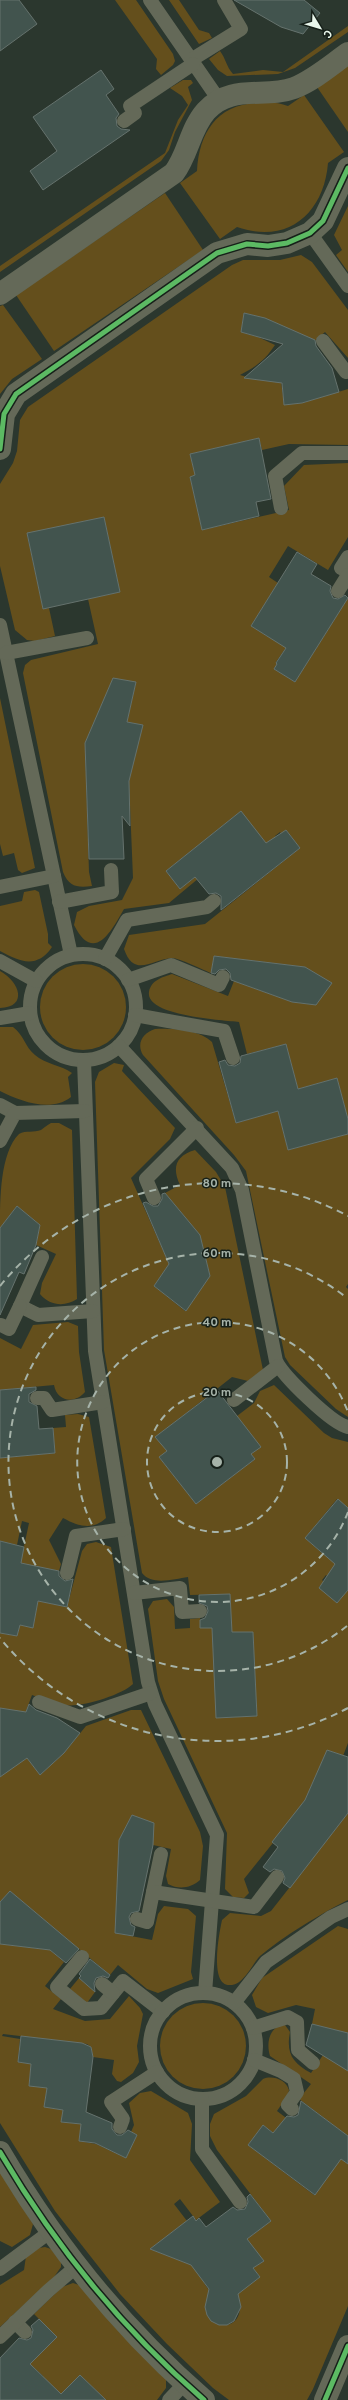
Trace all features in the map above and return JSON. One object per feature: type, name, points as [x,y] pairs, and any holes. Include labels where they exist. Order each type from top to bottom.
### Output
[{"type":"street","points":[[0,294],[174,173],[180,165],[206,111],[219,100],[238,94],[293,88],[348,53]]},
{"type":"street","points":[[0,449],[4,414],[8,404],[16,394],[55,365],[217,253],[247,244],[268,246],[287,243],[310,233],[323,221],[348,168]]},
{"type":"street","points":[[0,2152],[51,2231],[77,2266],[136,2334],[204,2400]]},
{"type":"street","points":[[325,2400],[348,2346]]},
{"type":"lane","points":[[150,0],[219,100]]},
{"type":"lane","points":[[124,121],[135,113],[130,106],[241,29],[224,0]]},
{"type":"lane","points":[[310,233],[348,286]]},
{"type":"lane","points":[[323,341],[346,372],[348,370]]},
{"type":"lane","points":[[281,508],[275,476],[302,453],[348,453]]},
{"type":"lane","points":[[338,590],[348,573],[341,568],[348,557]]},
{"type":"lane","points":[[0,625],[71,955]]},
{"type":"lane","points":[[6,654],[87,638]]},
{"type":"lane","points":[[59,902],[112,892],[111,870]]},
{"type":"lane","points":[[0,887],[54,876]]},
{"type":"lane","points":[[105,959],[127,920],[207,907],[214,901]]},
{"type":"lane","points":[[82,954],[105,959],[120,969],[128,980],[134,993],[135,1015],[129,1033],[119,1046],[97,1058],[84,1061],[70,1059],[57,1054],[46,1045],[37,1034],[30,1013],[31,994],[36,981],[55,962],[71,955],[82,954]]},
{"type":"lane","points":[[0,961],[36,981]]},
{"type":"lane","points":[[128,980],[171,965],[220,985],[222,977]]},
{"type":"lane","points":[[0,1018],[30,1013]]},
{"type":"lane","points":[[135,1015],[224,1031],[233,1058]]},
{"type":"lane","points":[[119,1046],[232,1168],[240,1182],[278,1366],[333,1421],[348,1427]]},
{"type":"lane","points":[[84,1061],[95,1351],[151,1693],[217,1836],[205,1992]]},
{"type":"lane","points":[[0,1105],[15,1112],[85,1110]]},
{"type":"lane","points":[[0,1142],[15,1112]]},
{"type":"lane","points":[[154,1198],[146,1179],[196,1128]]},
{"type":"lane","points":[[1,1325],[9,1329],[42,1257]]},
{"type":"lane","points":[[20,1306],[38,1315],[93,1311]]},
{"type":"lane","points":[[234,1400],[278,1366]]},
{"type":"lane","points":[[37,1398],[44,1398],[52,1410],[103,1402]]},
{"type":"lane","points":[[67,1572],[76,1536],[124,1529]]},
{"type":"lane","points":[[134,1593],[180,1588],[182,1612],[200,1611]]},
{"type":"lane","points":[[39,1702],[80,1717],[151,1693]]},
{"type":"lane","points":[[137,1919],[147,1922],[161,1854]]},
{"type":"lane","points":[[153,1892],[254,1907],[277,1878]]},
{"type":"lane","points":[[234,2003],[266,1962],[331,1917],[348,1909]]},
{"type":"lane","points":[[82,1957],[57,1987],[84,2009],[101,2008],[108,1988],[123,1981],[163,2012]]},
{"type":"lane","points":[[205,1992],[218,1995],[234,2003],[241,2009],[253,2028],[256,2047],[254,2060],[249,2073],[229,2092],[216,2098],[202,2099],[188,2097],[176,2092],[165,2083],[157,2072],[152,2059],[150,2045],[152,2031],[163,2012],[177,2000],[190,1994],[205,1992]]},
{"type":"lane","points":[[253,2028],[288,2017],[297,2022],[303,2034],[298,2050],[313,2063]]},
{"type":"lane","points":[[254,2060],[281,2071],[294,2079],[297,2092],[288,2105],[292,2109]]},
{"type":"lane","points":[[120,2127],[123,2119],[111,2102],[157,2072]]},
{"type":"lane","points":[[202,2099],[202,2149],[240,2202]]},
{"type":"lane","points":[[0,2269],[51,2231]]},
{"type":"lane","points":[[0,2337],[20,2327],[77,2266]]},
{"type":"lane","points":[[169,2400],[185,2383]]},
{"type":"shaded area","points":[[115,0],[136,0],[173,54],[175,61],[173,65],[161,75],[156,69],[157,59]]},
{"type":"shaded area","points":[[169,0],[179,0],[199,30],[209,33],[212,38],[199,44]]},
{"type":"shaded area","points":[[348,26],[348,32],[295,68],[278,74],[227,76],[218,70],[209,59],[220,51],[233,74],[263,70],[283,72]]},
{"type":"shaded area","points":[[348,65],[348,132],[317,87]]},
{"type":"shaded area","points":[[183,80],[191,80],[193,83],[188,87],[192,100],[175,132],[169,150],[161,161],[0,272],[0,266],[165,153],[178,120],[188,105],[182,96],[170,88]]},
{"type":"shaded area","points":[[304,95],[344,152],[328,163],[325,181],[319,197],[311,210],[300,220],[287,228],[272,232],[255,231],[237,227],[220,239],[180,183],[197,171],[202,144],[206,133],[221,115],[231,109],[244,105],[266,102],[288,106]]},
{"type":"shaded area","points":[[165,193],[203,250],[54,351],[16,295]]},
{"type":"shaded area","points":[[348,206],[348,272],[336,255],[342,250],[334,235]]},
{"type":"shaded area","points":[[301,255],[312,262],[348,310],[348,358],[325,332],[309,346],[272,322],[244,313],[241,332],[258,337],[275,345],[260,363],[240,375],[254,379],[281,381],[284,404],[302,403],[348,389],[348,445],[289,444],[262,450],[259,438],[190,454],[195,475],[190,477],[202,530],[289,510],[284,486],[304,465],[348,463],[348,537],[328,570],[288,546],[269,577],[278,583],[251,626],[270,638],[282,619],[299,629],[276,662],[277,664],[274,669],[295,682],[348,598],[348,1119],[337,1078],[298,1089],[286,1044],[247,1054],[239,1022],[202,1018],[171,1012],[159,1007],[151,1000],[149,992],[150,988],[155,982],[172,974],[228,996],[234,981],[292,1002],[316,1005],[331,983],[305,967],[214,956],[211,973],[174,958],[164,959],[150,964],[138,965],[133,963],[128,958],[124,949],[129,935],[205,924],[300,848],[286,830],[281,834],[280,832],[275,836],[276,838],[249,858],[241,811],[166,871],[180,889],[212,864],[205,873],[169,903],[124,909],[108,934],[102,940],[95,943],[89,942],[81,937],[74,925],[77,912],[89,906],[122,900],[133,878],[129,781],[142,725],[127,722],[136,682],[113,679],[85,743],[89,872],[92,886],[82,887],[71,884],[63,872],[23,673],[25,665],[31,660],[98,644],[88,599],[120,592],[104,517],[27,534],[43,609],[49,608],[55,636],[35,641],[27,640],[15,630],[0,566],[0,484],[13,463],[17,451],[20,420],[28,407],[232,265],[243,260],[280,260]]},
{"type":"shaded area","points":[[3,305],[42,359],[12,379],[0,394],[0,306]]},
{"type":"shaded area","points":[[0,698],[35,868],[22,873],[18,870],[14,853],[3,856],[0,844]]},
{"type":"shaded area","points":[[35,890],[39,892],[48,934],[48,943],[52,947],[46,954],[34,961],[21,960],[0,951],[0,906],[22,901],[24,892]]},
{"type":"shaded area","points":[[83,964],[99,967],[107,971],[119,983],[123,991],[126,1007],[123,1023],[119,1031],[107,1043],[99,1047],[83,1050],[67,1047],[59,1043],[47,1031],[43,1023],[40,1007],[43,991],[47,983],[59,971],[67,967]]},
{"type":"shaded area","points":[[0,971],[12,981],[18,993],[18,999],[9,1007],[0,1008]]},
{"type":"shaded area","points":[[0,1027],[13,1027],[17,1030],[35,1055],[72,1073],[68,1077],[71,1097],[63,1102],[45,1105],[26,1102],[0,1091]]},
{"type":"shaded area","points":[[155,1029],[193,1032],[207,1038],[212,1042],[236,1123],[278,1111],[288,1150],[348,1134],[348,1284],[346,1287],[348,1289],[348,1417],[336,1409],[290,1365],[285,1357],[246,1171],[234,1155],[143,1055],[140,1046],[142,1039],[147,1033]]},
{"type":"shaded area","points":[[114,1063],[124,1065],[122,1071],[175,1128],[170,1139],[131,1178],[169,1264],[154,1286],[185,1311],[210,1276],[200,1235],[165,1193],[180,1185],[176,1173],[179,1159],[195,1150],[216,1172],[225,1187],[263,1370],[248,1381],[232,1377],[156,1437],[167,1451],[159,1457],[196,1504],[255,1459],[251,1454],[260,1447],[237,1416],[254,1403],[260,1391],[274,1385],[324,1433],[332,1438],[348,1442],[348,1508],[337,1499],[305,1538],[323,1554],[336,1538],[348,1548],[328,1577],[326,1575],[322,1580],[324,1582],[319,1587],[337,1603],[348,1590],[348,1743],[343,1756],[244,1879],[249,1893],[244,1898],[233,1897],[225,1889],[227,1833],[164,1699],[158,1681],[148,1609],[153,1601],[167,1599],[174,1607],[175,1629],[190,1628],[190,1619],[200,1618],[201,1628],[212,1628],[217,1718],[257,1716],[253,1632],[230,1633],[230,1594],[190,1595],[188,1577],[157,1581],[146,1577],[142,1573],[104,1350],[95,1082],[99,1072]]},
{"type":"shaded area","points":[[51,1123],[59,1123],[72,1130],[77,1299],[63,1304],[48,1301],[40,1294],[42,1283],[56,1254],[36,1245],[40,1225],[17,1206],[0,1228],[2,1177],[8,1153],[13,1142],[19,1134],[41,1130]]},
{"type":"shaded area","points":[[68,1322],[78,1326],[79,1352],[85,1392],[81,1396],[72,1400],[62,1398],[56,1391],[54,1385],[0,1390],[0,1338],[21,1349],[33,1325]]},
{"type":"shaded area","points":[[78,1414],[89,1417],[106,1518],[95,1525],[85,1526],[63,1518],[49,1540],[61,1564],[59,1571],[49,1569],[11,1587],[22,1556],[29,1523],[22,1521],[17,1545],[0,1541],[0,1458],[55,1453],[53,1428],[66,1427],[65,1415]]},
{"type":"shaded area","points":[[96,1542],[111,1547],[133,1684],[111,1696],[80,1705],[61,1704],[32,1695],[25,1714],[0,1708],[0,1633],[17,1636],[20,1625],[33,1628],[38,1601],[67,1607],[82,1551],[87,1544]]},
{"type":"shaded area","points":[[131,1710],[141,1710],[200,1832],[203,1846],[200,1880],[193,1885],[176,1887],[168,1884],[166,1876],[171,1849],[153,1845],[132,1815],[119,1840],[115,1933],[152,1940],[158,1914],[164,1906],[188,1909],[196,1916],[191,1972],[193,1979],[158,1993],[147,1989],[118,1965],[110,1975],[10,1891],[0,1902],[0,1774],[27,1758],[40,1775],[64,1753],[86,1726]]},
{"type":"shaded area","points":[[348,1813],[348,1900],[279,1941],[260,1956],[244,1978],[239,1982],[230,1985],[224,1983],[219,1977],[217,1969],[219,1936],[222,1920],[230,1913],[261,1916],[271,1911]]},
{"type":"shaded area","points":[[338,1926],[348,1929],[348,2033],[312,2024],[315,2009],[296,2005],[268,2013],[256,2007],[252,1995],[262,1978]]},
{"type":"shaded area","points":[[0,1944],[50,1950],[64,1962],[45,1986],[61,1999],[53,2009],[85,2021],[110,2019],[129,1996],[140,2008],[143,2014],[137,2046],[139,2062],[133,2073],[121,2082],[117,2081],[112,2074],[114,2060],[93,2057],[91,2047],[87,2044],[3,2034],[2,2036],[20,2039],[18,2062],[31,2064],[29,2085],[47,2088],[44,2107],[63,2110],[61,2122],[81,2124],[79,2141],[96,2144],[126,2158],[137,2135],[131,2132],[134,2125],[129,2103],[140,2093],[151,2091],[188,2113],[192,2124],[190,2160],[220,2202],[196,2220],[180,2199],[174,2204],[187,2221],[150,2249],[215,2274],[204,2283],[211,2293],[206,2304],[207,2315],[214,2322],[226,2325],[231,2324],[238,2317],[240,2303],[236,2295],[260,2277],[253,2268],[263,2261],[247,2239],[271,2221],[217,2150],[210,2136],[210,2124],[214,2114],[246,2096],[263,2079],[279,2079],[287,2086],[289,2090],[288,2095],[277,2111],[302,2130],[291,2146],[263,2125],[248,2145],[314,2195],[329,2175],[329,2150],[348,2164],[348,2306],[307,2400],[229,2400],[213,2388],[167,2344],[120,2294],[55,2211],[0,2123]]},
{"type":"shaded area","points":[[79,1978],[95,1992],[87,2003],[70,1989]]},
{"type":"shaded area","points":[[203,2003],[219,2006],[227,2010],[239,2022],[243,2030],[246,2046],[243,2062],[239,2070],[227,2082],[219,2086],[203,2089],[187,2086],[179,2082],[167,2070],[163,2062],[160,2046],[163,2030],[167,2022],[179,2010],[187,2006]]},
{"type":"shaded area","points":[[285,2025],[290,2032],[289,2046],[292,2057],[304,2069],[311,2073],[323,2055],[348,2067],[348,2136],[299,2099],[311,2084],[270,2056],[268,2046],[270,2036],[275,2028]]},
{"type":"shaded area","points":[[0,2171],[33,2224],[30,2235],[12,2247],[0,2241]]},
{"type":"shaded area","points":[[45,2247],[51,2249],[61,2262],[61,2267],[54,2277],[0,2327],[0,2285],[24,2270],[26,2256],[39,2248]]},
{"type":"shaded area","points":[[73,2283],[79,2285],[166,2379],[166,2388],[157,2400],[106,2400],[80,2375],[56,2400],[19,2400],[43,2376],[30,2364],[57,2337],[34,2314],[62,2287]]},
{"type":"building","points":[[0,0],[19,0],[37,24],[0,51]]},
{"type":"building","points":[[234,0],[304,0],[320,13],[303,34],[281,27]]},
{"type":"building","points":[[101,70],[114,89],[106,95],[119,114],[116,118],[117,126],[121,129],[130,130],[43,190],[30,171],[57,151],[33,117]]},
{"type":"building","points":[[244,313],[265,318],[315,340],[316,346],[332,368],[339,392],[302,403],[284,405],[282,383],[244,378],[283,344],[241,332]]},
{"type":"building","points":[[259,438],[271,499],[256,502],[259,516],[202,530],[190,477],[195,475],[190,454]]},
{"type":"building","points":[[104,517],[120,592],[43,609],[27,533]]},
{"type":"building","points":[[297,552],[317,564],[311,574],[331,586],[330,591],[333,598],[338,599],[345,595],[348,598],[295,682],[274,669],[277,664],[276,663],[286,648],[251,626]]},
{"type":"building","points":[[113,678],[136,682],[127,722],[143,725],[129,781],[130,826],[122,816],[124,859],[89,859],[85,743]]},
{"type":"building","points":[[241,811],[266,843],[286,830],[300,848],[221,910],[221,896],[216,893],[209,894],[195,877],[180,889],[166,871]]},
{"type":"building","points":[[214,956],[305,967],[332,983],[316,1005],[292,1002],[231,980],[230,973],[226,969],[219,970],[215,974],[211,973]]},
{"type":"building","points":[[286,1044],[298,1089],[337,1078],[348,1119],[348,1134],[288,1150],[278,1111],[236,1123],[219,1062],[225,1060],[228,1065],[235,1066],[240,1063],[241,1056]]},
{"type":"building","points":[[165,1193],[200,1235],[210,1276],[186,1311],[154,1286],[169,1264],[143,1203],[146,1202],[153,1206],[158,1206],[162,1199],[162,1194]]},
{"type":"building","points":[[17,1206],[40,1225],[36,1245],[24,1274],[19,1272],[0,1315],[0,1228]]},
{"type":"building","points":[[36,1387],[36,1390],[29,1394],[29,1402],[37,1406],[39,1429],[53,1428],[55,1453],[0,1458],[0,1390]]},
{"type":"building","points":[[217,1390],[261,1447],[251,1454],[255,1459],[196,1504],[159,1457],[167,1451],[155,1437]]},
{"type":"building","points":[[338,1499],[348,1508],[348,1590],[337,1603],[319,1588],[335,1564],[305,1538]]},
{"type":"building","points":[[0,1541],[24,1547],[21,1563],[59,1571],[59,1576],[65,1581],[73,1579],[67,1607],[38,1601],[33,1628],[20,1625],[17,1636],[0,1633]]},
{"type":"building","points":[[230,1594],[232,1632],[253,1632],[257,1716],[216,1718],[212,1628],[200,1628],[200,1620],[205,1618],[208,1611],[207,1606],[199,1603],[199,1595]]},
{"type":"building","points":[[29,1704],[36,1710],[57,1718],[80,1733],[64,1753],[40,1775],[27,1758],[0,1777],[0,1708],[26,1712]]},
{"type":"building","points":[[327,1750],[348,1757],[348,1813],[290,1888],[283,1883],[285,1878],[282,1871],[274,1869],[270,1872],[263,1867],[278,1847],[272,1842],[305,1800]]},
{"type":"building","points":[[132,1815],[154,1823],[153,1845],[139,1911],[131,1913],[129,1917],[131,1925],[135,1927],[133,1936],[115,1933],[119,1840]]},
{"type":"building","points":[[10,1891],[79,1949],[66,1963],[50,1950],[0,1944],[0,1902]]},
{"type":"building","points":[[90,1959],[110,1975],[108,1978],[103,1976],[96,1978],[94,1983],[95,1992],[79,1978],[81,1976],[79,1974]]},
{"type":"building","points":[[312,2024],[348,2033],[348,2071],[306,2045]]},
{"type":"building","points":[[21,2036],[82,2043],[91,2047],[93,2057],[86,2112],[112,2123],[112,2129],[117,2135],[122,2135],[128,2130],[137,2135],[126,2158],[95,2143],[79,2141],[81,2124],[61,2122],[63,2110],[44,2107],[47,2088],[29,2086],[31,2064],[18,2062]]},
{"type":"building","points":[[301,2101],[348,2136],[348,2164],[341,2159],[315,2195],[248,2145],[263,2125],[273,2133],[287,2116],[294,2117],[298,2115]]},
{"type":"building","points":[[250,2194],[271,2221],[247,2239],[264,2261],[253,2268],[260,2277],[238,2294],[241,2307],[234,2321],[227,2325],[219,2325],[211,2321],[207,2315],[205,2307],[209,2289],[191,2265],[150,2249],[193,2216],[196,2221],[199,2218],[206,2227],[233,2207],[237,2210],[245,2209],[248,2202],[247,2197]]},
{"type":"building","points":[[39,2319],[57,2337],[30,2364],[61,2394],[80,2375],[106,2400],[0,2400],[0,2358],[19,2338],[27,2340],[31,2338],[33,2330],[31,2326]]},
{"type":"cycle path","points":[[0,449],[4,414],[16,394],[217,253],[247,244],[268,246],[287,243],[310,233],[323,221],[348,168]]},
{"type":"cycle path","points":[[0,2152],[43,2220],[92,2284],[146,2345],[204,2400]]},
{"type":"cycle path","points":[[325,2400],[348,2346]]}]
